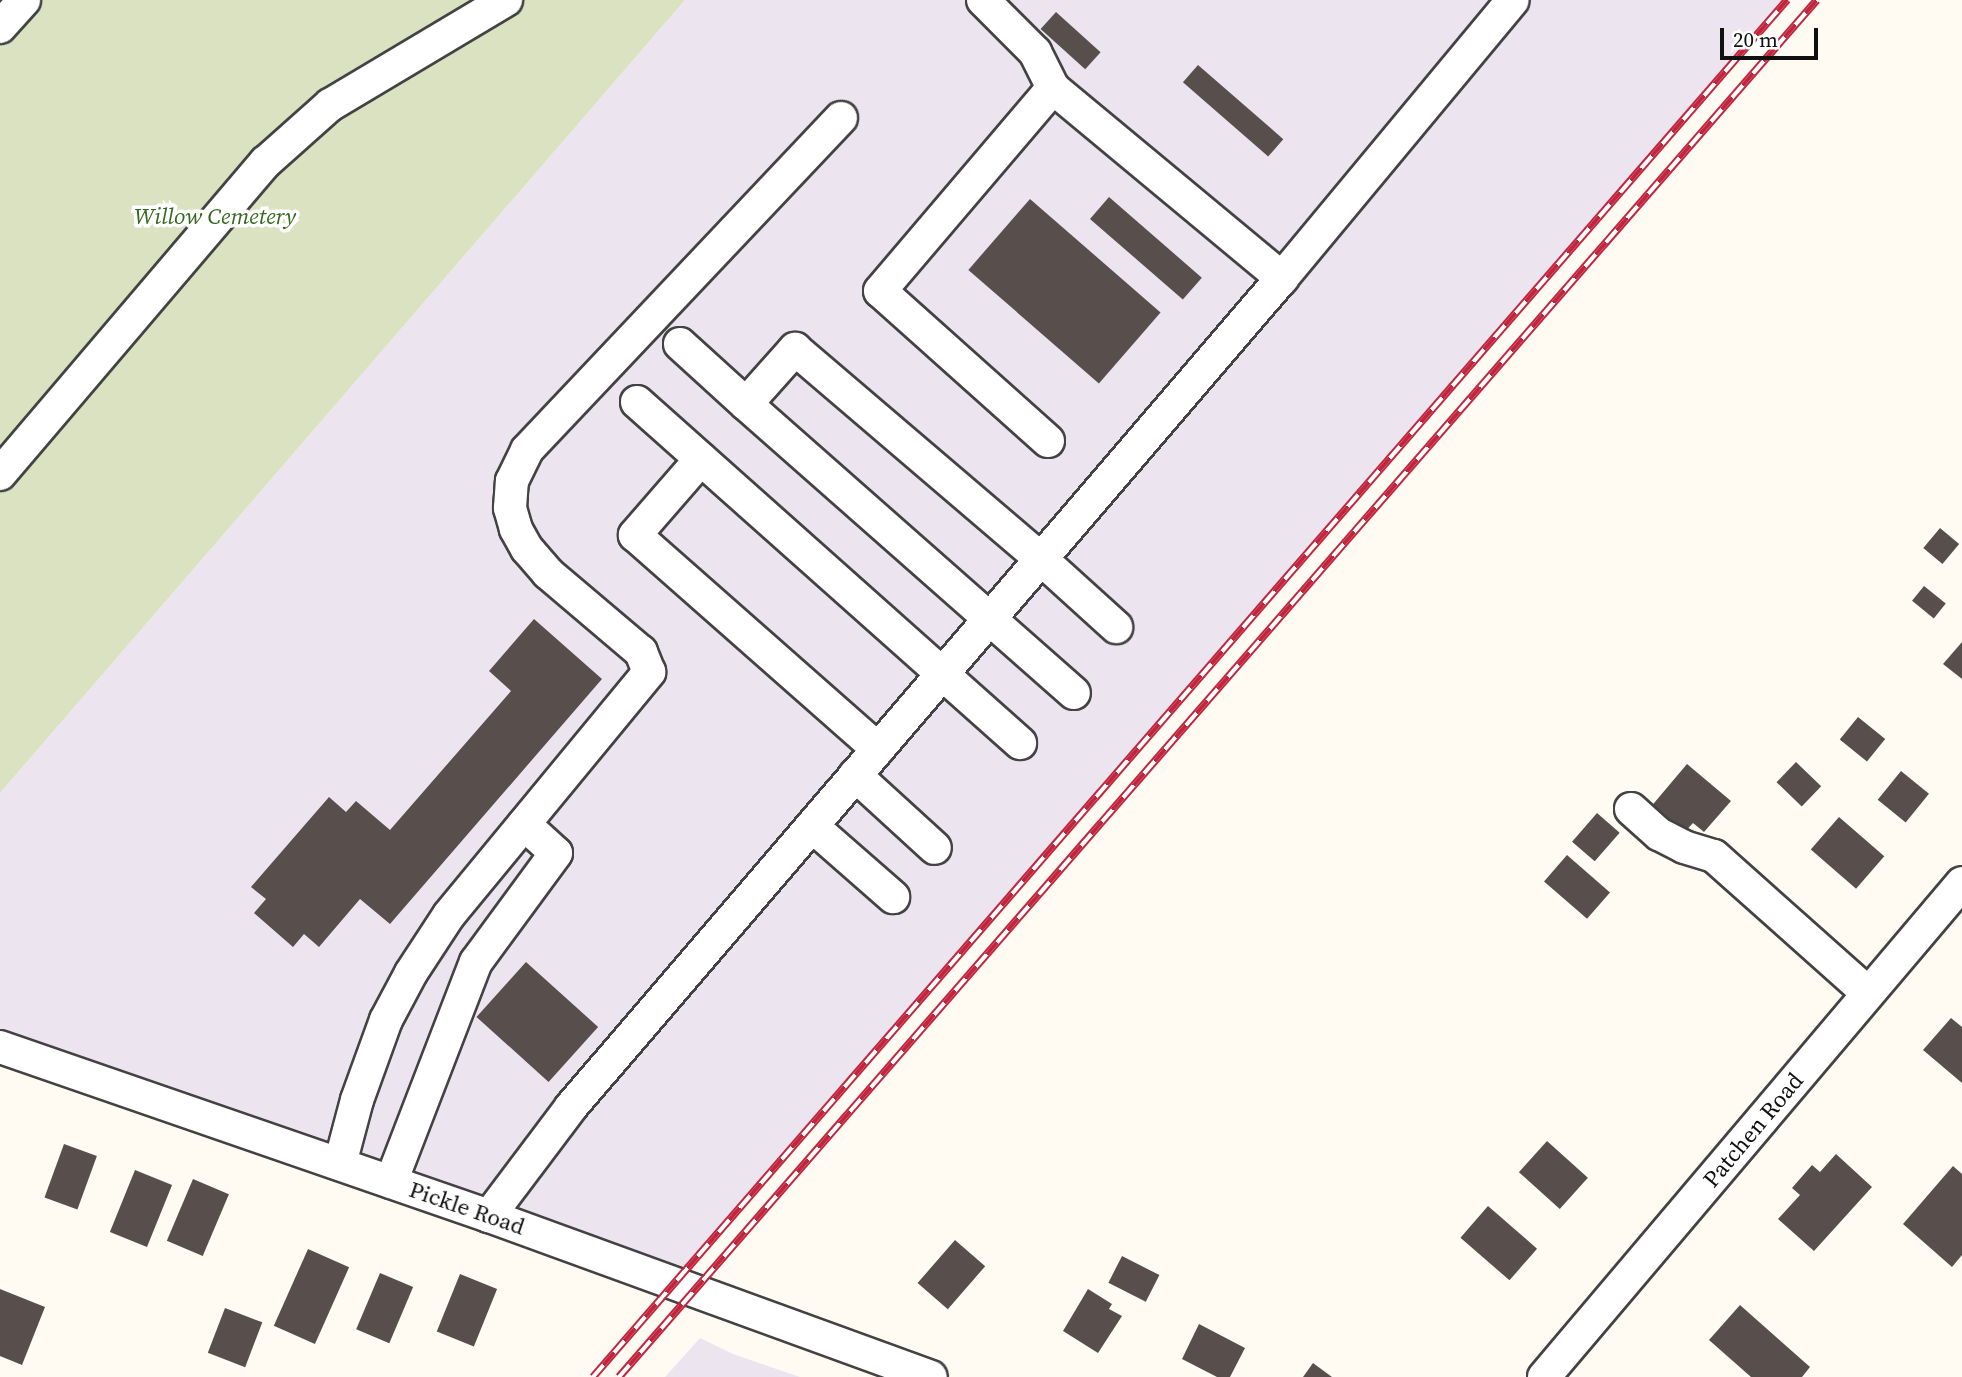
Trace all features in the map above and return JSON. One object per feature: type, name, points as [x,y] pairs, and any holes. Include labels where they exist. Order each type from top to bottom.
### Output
[{"type":"street","points":[[0,27],[24,0]]},
{"type":"street","points":[[0,474],[266,162],[330,105],[506,0]]},
{"type":"street","points":[[983,0],[1035,52],[1053,88],[1282,278]]},
{"type":"street","points":[[489,1216],[571,1107],[1282,278],[1513,0]]},
{"type":"street","points":[[1048,440],[880,291],[1053,88]]},
{"type":"street","points":[[340,1164],[358,1100],[386,1020],[434,938],[649,672],[641,652],[548,573],[527,548],[516,529],[510,508],[512,481],[527,450],[841,118]]},
{"type":"street","points":[[680,344],[987,619],[1074,693]]},
{"type":"street","points":[[746,404],[795,349],[1040,558],[1116,627]]},
{"type":"street","points":[[637,402],[1020,743]]},
{"type":"street","points":[[701,458],[635,535],[878,750]]},
{"type":"street","points":[[855,775],[935,848]]},
{"type":"street","points":[[1631,809],[1659,834],[1684,847],[1714,856],[1868,993]]},
{"type":"street","points":[[391,1182],[476,962],[556,853],[524,824]]},
{"type":"street","points":[[812,826],[893,897]]},
{"type":"street","name":"Patchen Road","points":[[1544,1377],[1962,883]]},
{"type":"street","points":[[434,938],[476,962]]},
{"type":"street","name":"Pickle Road","points":[[0,1047],[489,1216],[931,1377]]},
{"type":"shaded area","points":[[685,0],[1789,0],[674,1283],[0,1050],[0,793]]},
{"type":"shaded area","points":[[700,1338],[733,1354],[800,1377],[665,1377]]},
{"type":"green space","name":"Willow Cemetery","points":[[0,0],[685,0],[0,793]]},
{"type":"building","points":[[1056,12],[1101,52],[1085,69],[1041,29]]},
{"type":"building","points":[[1198,65],[1283,139],[1268,156],[1183,82]]},
{"type":"building","points":[[1109,197],[1202,278],[1183,300],[1090,219]]},
{"type":"building","points":[[1030,199],[1161,312],[1099,383],[968,270]]},
{"type":"building","points":[[1940,528],[1959,544],[1942,564],[1923,548]]},
{"type":"building","points":[[1924,586],[1946,604],[1934,618],[1912,601]]},
{"type":"building","points":[[534,619],[602,679],[390,924],[360,899],[319,947],[304,934],[293,947],[254,913],[266,899],[251,887],[329,797],[346,812],[356,801],[390,830],[511,691],[489,671]]},
{"type":"building","points":[[1962,642],[1962,679],[1943,664]]},
{"type":"building","points":[[1858,717],[1885,739],[1867,762],[1840,740]]},
{"type":"building","points":[[1796,762],[1821,786],[1802,806],[1777,782]]},
{"type":"building","points":[[1687,764],[1731,801],[1704,832],[1693,823],[1681,836],[1649,809]]},
{"type":"building","points":[[1901,771],[1929,794],[1906,822],[1878,800]]},
{"type":"building","points":[[1597,813],[1620,833],[1595,861],[1572,842]]},
{"type":"building","points":[[1839,817],[1884,856],[1856,889],[1811,849]]},
{"type":"building","points":[[1567,855],[1610,892],[1587,919],[1544,881]]},
{"type":"building","points":[[526,962],[598,1027],[549,1082],[476,1017]]},
{"type":"building","points":[[1951,1018],[1962,1027],[1962,1083],[1923,1050]]},
{"type":"building","points":[[1547,1141],[1588,1178],[1560,1209],[1519,1172]]},
{"type":"building","points":[[64,1144],[97,1156],[77,1210],[45,1198]]},
{"type":"building","points":[[1836,1154],[1872,1187],[1814,1251],[1778,1219],[1800,1195],[1792,1188],[1812,1165],[1820,1172]]},
{"type":"building","points":[[1953,1166],[1962,1174],[1962,1255],[1952,1267],[1903,1224]]},
{"type":"building","points":[[135,1170],[172,1185],[147,1247],[110,1232]]},
{"type":"building","points":[[193,1179],[229,1194],[203,1256],[167,1241]]},
{"type":"building","points":[[1488,1206],[1537,1249],[1510,1280],[1460,1238]]},
{"type":"building","points":[[955,1240],[985,1266],[948,1309],[918,1283]]},
{"type":"building","points":[[308,1249],[349,1267],[315,1344],[274,1326]]},
{"type":"building","points":[[1122,1256],[1159,1275],[1146,1302],[1108,1283]]},
{"type":"building","points":[[380,1273],[413,1287],[389,1343],[356,1329]]},
{"type":"building","points":[[460,1274],[497,1289],[474,1346],[437,1331]]},
{"type":"building","points":[[0,1289],[45,1307],[22,1365],[0,1356]]},
{"type":"building","points":[[1088,1289],[1112,1304],[1109,1309],[1122,1316],[1098,1353],[1063,1331]]},
{"type":"building","points":[[1740,1305],[1810,1367],[1802,1377],[1751,1377],[1709,1340]]},
{"type":"building","points":[[225,1308],[262,1322],[245,1367],[208,1353]]},
{"type":"building","points":[[1199,1324],[1245,1348],[1230,1377],[1217,1377],[1182,1359]]},
{"type":"building","points":[[1313,1363],[1332,1377],[1303,1377]]},
{"type":"railway","points":[[593,1377],[1787,0]]},
{"type":"railway","points":[[619,1377],[1817,0]]}]
